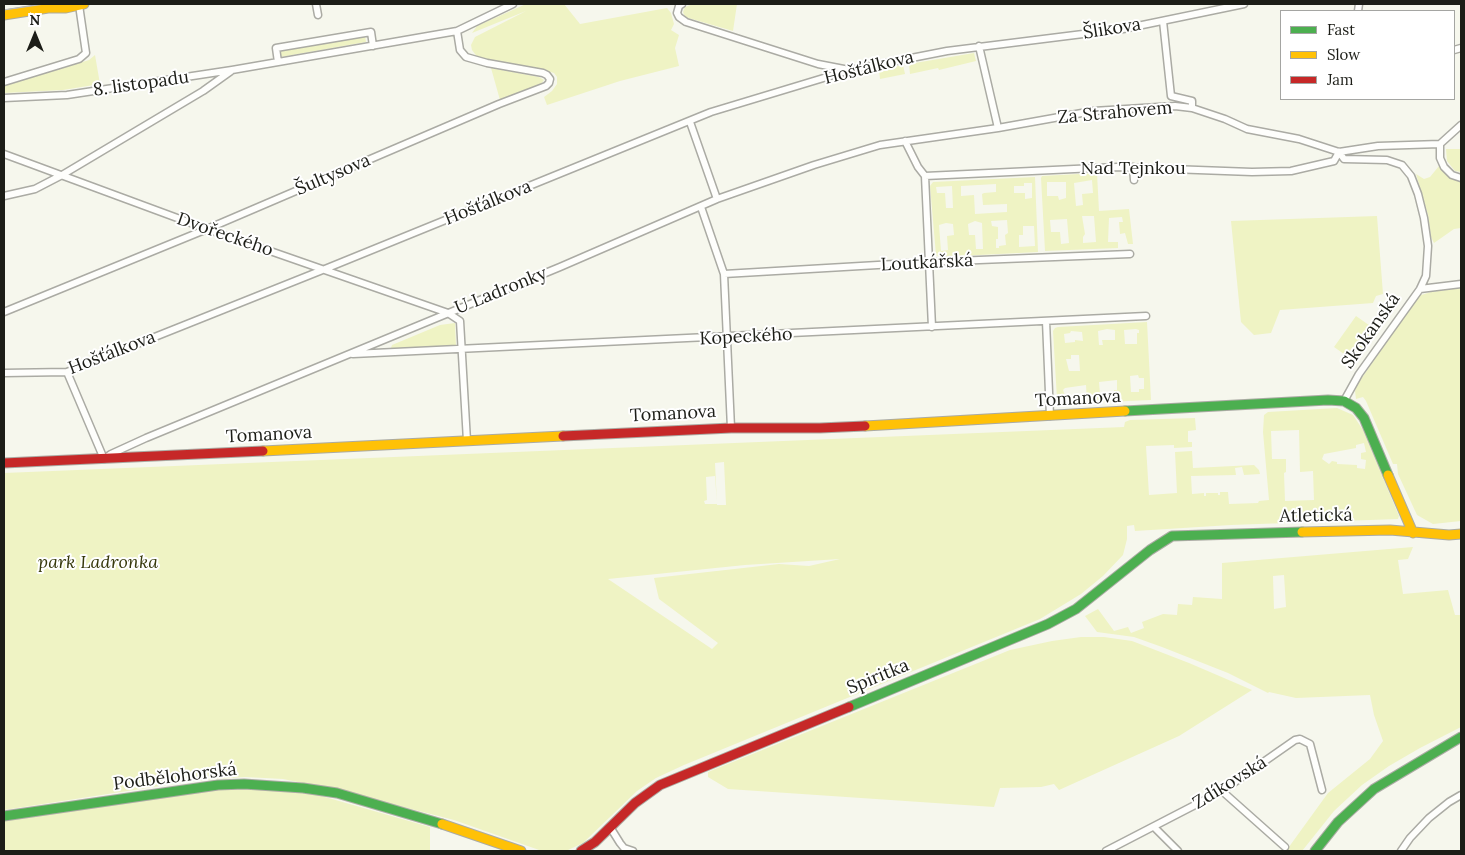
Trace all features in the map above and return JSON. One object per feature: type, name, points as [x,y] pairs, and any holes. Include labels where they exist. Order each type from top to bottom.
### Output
[{"type":"street","points":[[316,4],[318,15]]},
{"type":"street","name":"8. listopadu","points":[[4,98],[67,95],[232,70],[457,31],[513,4]]},
{"type":"street","points":[[682,4],[677,9],[677,13],[686,22],[818,64],[850,70]]},
{"type":"street","name":"Šlikova","points":[[978,46],[1123,29],[1244,4]]},
{"type":"street","points":[[4,16],[48,8],[66,8],[81,5],[86,53],[80,59],[4,82]]},
{"type":"street","points":[[1163,21],[1171,96],[1192,101],[1192,108]]},
{"type":"street","name":"Šultysova","points":[[4,312],[207,229],[499,104],[546,86],[549,83],[550,79],[543,73],[481,62],[466,56],[460,50],[457,31]]},
{"type":"street","points":[[278,62],[276,48],[371,32],[373,46]]},
{"type":"street","points":[[978,46],[998,128]]},
{"type":"street","name":"Hošťálkova","points":[[4,373],[67,372],[711,112],[850,70],[978,46]]},
{"type":"street","points":[[4,196],[35,189],[62,175],[203,91],[232,70]]},
{"type":"street","name":"Za Strahovem","points":[[905,141],[998,128],[1093,111],[1175,106],[1192,108],[1247,129],[1299,138],[1339,152],[1378,146],[1440,144]]},
{"type":"street","points":[[690,122],[717,199]]},
{"type":"street","points":[[1461,125],[1440,144],[1440,158],[1444,167],[1452,175],[1461,178]]},
{"type":"street","points":[[905,141],[918,167],[925,176],[932,327]]},
{"type":"street","name":"U Ladronky","points":[[104,459],[146,438],[717,199],[814,165],[880,145],[905,141]]},
{"type":"street","name":"Skokanská","points":[[1339,152],[1344,159],[1387,160],[1402,165],[1411,176],[1418,194],[1428,246],[1426,276],[1420,289],[1359,374],[1344,401]]},
{"type":"street","name":"Nad Tejnkou","points":[[925,176],[1133,167],[1252,172],[1291,170],[1334,161],[1339,152]]},
{"type":"street","name":"Dvořeckého","points":[[4,154],[207,229],[448,313]]},
{"type":"street","points":[[1133,167],[1134,180]]},
{"type":"street","points":[[701,207],[724,274],[731,428]]},
{"type":"street","name":"Loutkářská","points":[[724,274],[929,262],[1130,254]]},
{"type":"street","points":[[1420,289],[1461,284]]},
{"type":"street","points":[[448,313],[460,321],[467,441]]},
{"type":"street","name":"Kopeckého","points":[[347,355],[727,338],[1146,316]]},
{"type":"street","points":[[1046,321],[1050,416]]},
{"type":"street","points":[[67,372],[104,459]]},
{"type":"street","name":"Tomanova","points":[[4,463],[731,428],[820,428],[1328,400],[1344,401]]},
{"type":"street","points":[[1344,401],[1356,408],[1364,418],[1413,533]]},
{"type":"street","name":"Atletická","points":[[1172,536],[1390,530],[1413,533],[1461,534]]},
{"type":"street","name":"Spiritka","points":[[581,851],[595,842],[635,803],[660,785],[1048,624],[1076,609],[1150,550],[1172,536]]},
{"type":"street","points":[[1315,851],[1338,822],[1374,789],[1461,736]]},
{"type":"street","name":"Zdíkovská","points":[[1106,851],[1222,791],[1295,740],[1300,739],[1310,744],[1322,790]]},
{"type":"street","name":"Podbělohorská","points":[[4,816],[218,785],[267,785],[337,793],[472,833],[521,851]]},
{"type":"street","points":[[1222,791],[1286,847]]},
{"type":"street","points":[[1401,851],[1410,838],[1429,818],[1461,795]]},
{"type":"street","points":[[610,827],[624,848],[633,851]]},
{"type":"street","points":[[1154,827],[1178,851]]},
{"type":"street","name":"Spiritka","points":[[590,851],[595,842]]},
{"type":"green space","points":[[526,4],[564,4],[580,24],[667,8],[671,13],[674,24],[671,30],[679,35],[675,48],[679,66],[620,81],[547,105],[544,97],[557,84],[557,77],[554,73],[478,58],[472,50],[471,45],[475,37],[526,11],[472,33],[477,26]]},
{"type":"green space","points":[[693,4],[737,4],[733,31],[685,17],[683,12],[685,7]]},
{"type":"green space","points":[[365,36],[366,42],[281,57],[280,51]]},
{"type":"green space","points":[[974,53],[976,61],[939,70],[938,68],[910,74],[909,64]]},
{"type":"green space","points":[[95,55],[100,84],[63,90],[4,93],[4,86],[89,60]]},
{"type":"green space","points":[[903,65],[905,74],[880,79],[879,70]]},
{"type":"green space","points":[[491,68],[539,77],[544,80],[540,85],[500,100]]},
{"type":"green space","points":[[1446,149],[1461,149],[1461,172],[1455,171],[1447,161]]},
{"type":"green space","points":[[1439,166],[1448,176],[1461,181],[1461,228],[1454,229],[1434,243],[1416,174],[1424,179],[1430,177]]},
{"type":"green space","points":[[1097,173],[1099,211],[1129,209],[1133,244],[1128,244],[1125,233],[1120,234],[1119,222],[1123,222],[1122,217],[1109,218],[1108,242],[1118,242],[1118,248],[1045,251],[1042,176]],"holes":[[[1092,180],[1093,193],[1082,194],[1083,205],[1076,206],[1074,183]],[[1047,182],[1066,182],[1066,198],[1059,200],[1058,196],[1047,196]],[[1082,216],[1094,216],[1096,242],[1083,243],[1085,234]],[[1067,219],[1069,243],[1061,244],[1060,232],[1051,232],[1050,220]]]},
{"type":"green space","points":[[1035,177],[1038,252],[940,257],[936,255],[930,186],[933,182]],"holes":[[[1024,183],[1032,183],[1032,198],[1025,199],[1025,193],[1014,193],[1014,186],[1024,186]],[[996,184],[996,192],[982,194],[983,205],[1007,204],[1007,212],[975,214],[974,195],[961,196],[961,186]],[[952,186],[953,208],[946,208],[945,193],[937,193],[936,187]],[[1007,220],[1008,233],[1005,235],[1006,245],[996,248],[998,227],[992,226],[991,221]],[[975,221],[982,223],[983,249],[976,249],[975,235],[969,235],[968,224]],[[953,224],[954,235],[947,236],[948,250],[941,251],[939,225]],[[1023,226],[1034,226],[1035,246],[1019,247],[1019,235],[1023,235]]]},
{"type":"green space","points":[[1377,216],[1383,294],[1376,296],[1373,303],[1280,310],[1271,333],[1254,335],[1241,322],[1231,221]]},
{"type":"green space","points":[[1461,288],[1461,521],[1433,524],[1417,515],[1398,474],[1397,464],[1393,464],[1366,401],[1363,397],[1356,399],[1355,391],[1357,385],[1418,296],[1431,292]]},
{"type":"green space","points":[[1356,316],[1376,330],[1354,361],[1334,347]]},
{"type":"green space","points":[[1147,322],[1151,400],[1058,403],[1053,331],[1058,327]],"holes":[[[1115,330],[1115,340],[1102,340],[1103,345],[1099,345],[1098,331]],[[1124,330],[1139,330],[1139,333],[1137,333],[1137,344],[1125,344]],[[1071,331],[1082,332],[1083,341],[1075,340],[1075,342],[1065,343],[1064,334]],[[1071,355],[1079,355],[1080,371],[1069,371],[1066,359],[1071,359]],[[1138,375],[1139,378],[1144,378],[1144,389],[1139,389],[1139,392],[1131,392],[1130,376]],[[1117,380],[1117,390],[1100,394],[1099,382]],[[1086,385],[1087,402],[1083,398],[1066,398],[1063,390],[1065,388]]]},
{"type":"green space","points":[[455,323],[456,346],[391,348],[392,345],[440,325]]},
{"type":"green space","name":"park Ladronka","points":[[1337,408],[1353,415],[1363,430],[1399,516],[1398,519],[1231,525],[1135,531],[1134,525],[1127,526],[1127,539],[1123,555],[1103,576],[1081,594],[1040,619],[656,778],[637,791],[583,843],[566,851],[542,851],[454,820],[341,791],[283,779],[245,777],[192,781],[4,810],[4,473],[1124,427],[1125,422],[1130,420],[1195,418],[1196,430],[1188,431],[1188,442],[1192,442],[1192,447],[1174,448],[1174,445],[1146,446],[1149,495],[1177,493],[1175,452],[1192,451],[1193,468],[1254,465],[1260,474],[1244,475],[1242,467],[1235,468],[1236,475],[1191,476],[1192,494],[1204,493],[1204,496],[1206,496],[1206,493],[1218,493],[1220,495],[1220,492],[1228,492],[1229,504],[1258,503],[1259,501],[1269,500],[1263,432],[1264,415],[1268,412]],"holes":[[[1299,430],[1300,472],[1313,471],[1314,500],[1285,501],[1284,473],[1286,472],[1286,459],[1272,459],[1271,431]],[[1364,443],[1366,452],[1361,453],[1361,459],[1366,460],[1365,469],[1357,468],[1357,465],[1337,464],[1337,462],[1332,461],[1329,464],[1322,459],[1324,454],[1356,448],[1356,445]],[[724,462],[726,505],[705,504],[704,501],[707,500],[706,477],[715,476],[717,502],[715,463]],[[840,559],[809,566],[779,564],[654,578],[659,599],[718,643],[712,649],[608,579],[745,565]]]},
{"type":"green space","points":[[1413,547],[1408,559],[1398,560],[1403,594],[1448,590],[1455,615],[1461,615],[1461,727],[1389,766],[1362,785],[1334,811],[1302,851],[1286,851],[1328,793],[1370,759],[1383,741],[1374,715],[1370,695],[1296,698],[1268,693],[1228,673],[1134,637],[1097,632],[1085,616],[1098,609],[1114,631],[1128,627],[1131,633],[1144,628],[1142,622],[1163,614],[1177,615],[1178,604],[1192,605],[1193,597],[1222,599],[1222,563]],"holes":[[[1284,575],[1286,607],[1274,609],[1273,576]]]},
{"type":"green space","points":[[1081,637],[1104,637],[1132,641],[1252,690],[1179,736],[1059,790],[1054,784],[1041,787],[1000,788],[994,807],[728,789],[708,777],[708,772],[1010,650]]},
{"type":"green space","points":[[258,788],[318,795],[430,827],[430,851],[4,851],[4,820],[216,789]]},
{"type":"tram line","points":[[4,10],[45,4]]},
{"type":"traffic: fast","points":[[1125,411],[1328,400],[1344,401],[1356,408],[1364,418],[1388,475]]},
{"type":"traffic: fast","points":[[849,707],[1048,624],[1076,609],[1150,550],[1172,536],[1302,532]]},
{"type":"traffic: fast","points":[[1315,851],[1338,822],[1374,789],[1461,737]]},
{"type":"traffic: fast","points":[[4,816],[218,785],[244,784],[303,788],[337,793],[442,824]]},
{"type":"traffic: slow","points":[[4,15],[48,8],[66,8],[84,4]]},
{"type":"traffic: slow","points":[[865,426],[1125,411]]},
{"type":"traffic: slow","points":[[263,451],[563,436]]},
{"type":"traffic: slow","points":[[1388,475],[1413,533]]},
{"type":"traffic: slow","points":[[1302,532],[1390,530],[1449,535],[1461,534]]},
{"type":"traffic: slow","points":[[442,824],[521,851]]},
{"type":"traffic: jam","points":[[563,436],[731,428],[865,426]]},
{"type":"traffic: jam","points":[[4,463],[263,451]]},
{"type":"traffic: jam","points":[[581,851],[595,842],[635,803],[660,785],[849,707]]}]
